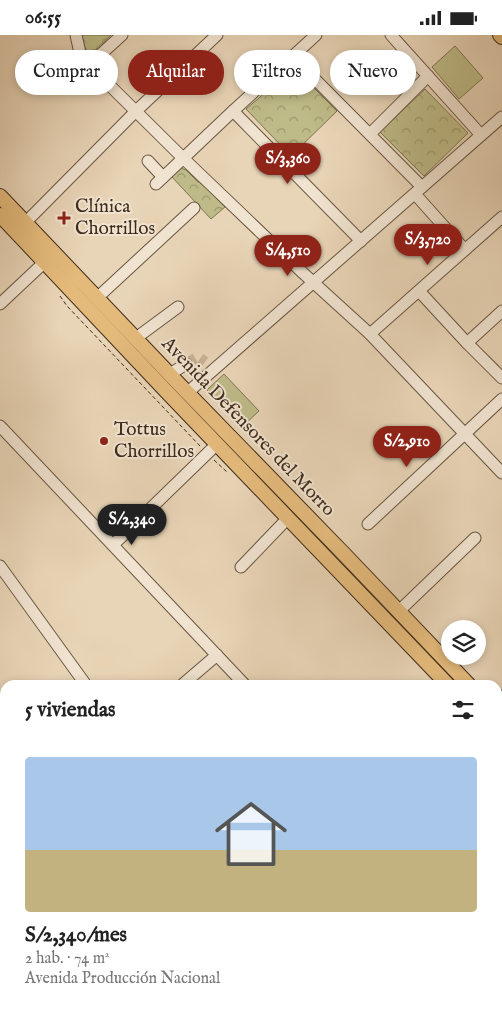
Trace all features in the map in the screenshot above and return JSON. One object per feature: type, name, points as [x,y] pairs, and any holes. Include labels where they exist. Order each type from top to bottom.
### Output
[{"type":"main road","name":"Avenida Defensores del Morro","points":[[0,196],[25,223],[49,258],[217,444],[444,680]]},
{"type":"main road","name":"Avenida Defensores del Morro","points":[[1,219],[98,297],[170,375],[463,680]]},
{"type":"main road","points":[[430,665],[440,655]]},
{"type":"street","points":[[76,35],[79,50]]},
{"type":"street","points":[[106,50],[122,35]]},
{"type":"street","points":[[25,223],[136,111],[217,35]]},
{"type":"street","points":[[300,50],[316,35]]},
{"type":"street","points":[[391,35],[481,135]]},
{"type":"street","points":[[370,134],[428,76]]},
{"type":"street","points":[[320,84],[370,134],[418,190],[465,250]]},
{"type":"street","points":[[118,93],[313,283],[370,334],[502,473]]},
{"type":"street","points":[[148,161],[160,181],[251,95]]},
{"type":"street","points":[[233,111],[361,241]]},
{"type":"street","points":[[188,393],[201,369],[313,283],[502,117]]},
{"type":"street","points":[[98,297],[194,208]]},
{"type":"street","points":[[370,334],[502,217]]},
{"type":"street","points":[[0,304],[49,258]]},
{"type":"street","points":[[419,291],[466,343],[502,378]]},
{"type":"street","points":[[136,338],[178,307]]},
{"type":"street","points":[[466,343],[502,311]]},
{"type":"street","points":[[170,375],[201,369]]},
{"type":"street","points":[[368,524],[464,432],[502,399]]},
{"type":"street","points":[[0,426],[240,680]]},
{"type":"street","points":[[113,545],[217,444]]},
{"type":"street","points":[[241,567],[288,518]]},
{"type":"street","points":[[399,611],[475,538]]},
{"type":"street","points":[[0,566],[82,680]]},
{"type":"street","points":[[188,680],[217,655]]},
{"type":"green space","points":[[82,35],[111,35],[95,50],[87,50],[82,41]]},
{"type":"green space","points":[[455,46],[483,78],[459,99],[432,67]]},
{"type":"green space","points":[[425,89],[468,133],[424,176],[380,132]]},
{"type":"green space","points":[[320,94],[337,111],[291,156],[246,109],[262,95]]},
{"type":"green space","points":[[181,168],[204,185],[225,207],[211,219],[172,177]]},
{"type":"green space","points":[[224,374],[259,411],[242,427],[207,390]]},
{"type":"tunnel","points":[[186,364],[198,357],[205,362]]},
{"type":"place","name":"Clínica Chorrillos","points":[[64,218]]},
{"type":"place","name":"Tottus Chorrillos","points":[[104,441]]}]
